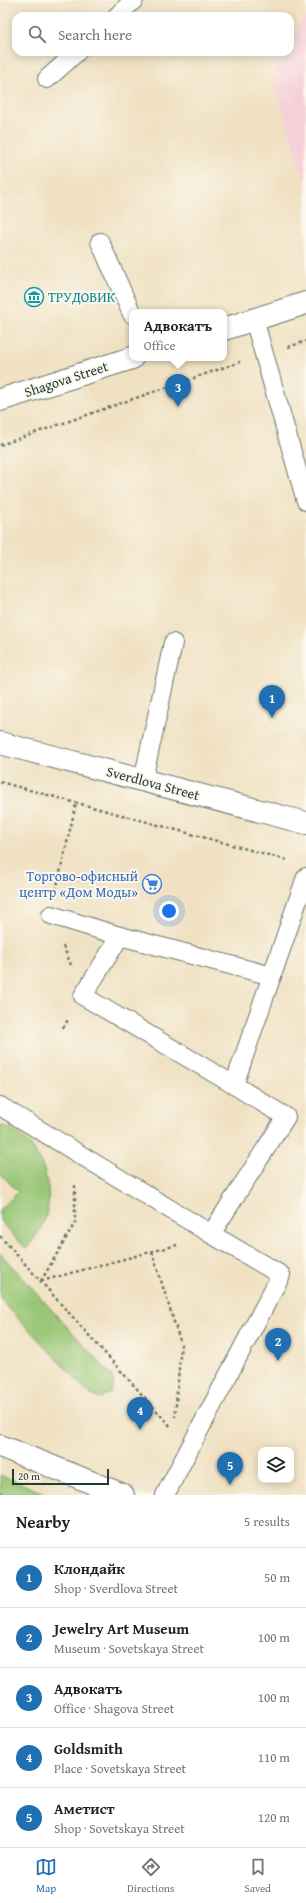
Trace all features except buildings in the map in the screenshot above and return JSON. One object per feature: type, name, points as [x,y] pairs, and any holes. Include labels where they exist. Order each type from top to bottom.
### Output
[{"type":"street","points":[[227,328],[306,302]]},
{"type":"street","name":"Shagova Street","points":[[0,400],[129,359]]},
{"type":"street","name":"Sverdlova Street","points":[[0,743],[306,823]]},
{"type":"street","points":[[0,1446],[123,1495]]},
{"type":"lane","points":[[121,12],[134,0]]},
{"type":"lane","points":[[47,79],[72,56]]},
{"type":"lane","points":[[100,242],[130,309]]},
{"type":"lane","points":[[254,319],[306,501]]},
{"type":"lane","points":[[143,780],[172,643]]},
{"type":"lane","points":[[234,1084],[306,877]]},
{"type":"lane","points":[[51,915],[120,936],[272,976]]},
{"type":"lane","points":[[120,936],[83,996],[234,1084],[286,1117],[211,1234]]},
{"type":"lane","points":[[0,1106],[281,1275],[165,1495]]},
{"type":"path","points":[[0,445],[264,354],[306,341]]},
{"type":"path","points":[[0,782],[291,861]]},
{"type":"path","points":[[41,1281],[75,1223],[75,1178]]},
{"type":"path","points":[[41,1281],[152,1252],[211,1234]]},
{"type":"path","points":[[0,1236],[174,1430],[181,1344],[152,1252]]},
{"type":"path","points":[[0,1493],[5,1495]]},
{"type":"shaded area","points":[[306,15],[306,182],[272,80],[284,56],[294,56],[294,38]]},
{"type":"green space","points":[[0,1125],[13,1130],[24,1138],[33,1148],[45,1172],[48,1185],[46,1217],[39,1232],[26,1249],[0,1221],[0,1210],[18,1192],[0,1173]]},
{"type":"green space","points":[[0,1253],[111,1375],[114,1384],[110,1393],[101,1398],[91,1395],[0,1299]]},
{"type":"green space","points":[[0,1475],[49,1495],[0,1495]]},
{"type":"place","name":"ТРУДОВИК","points":[[34,297]]},
{"type":"place","name":"Адвокатъ","points":[[178,407]]},
{"type":"place","name":"Клондайк","points":[[272,718]]},
{"type":"place","name":"Торгово-офисный центр «Дом Моды»","points":[[152,884]]},
{"type":"place","name":"Jewelry Art Museum","points":[[278,1361]]},
{"type":"place","name":"Goldsmith","points":[[140,1430]]},
{"type":"place","name":"Аметист","points":[[230,1485]]}]
